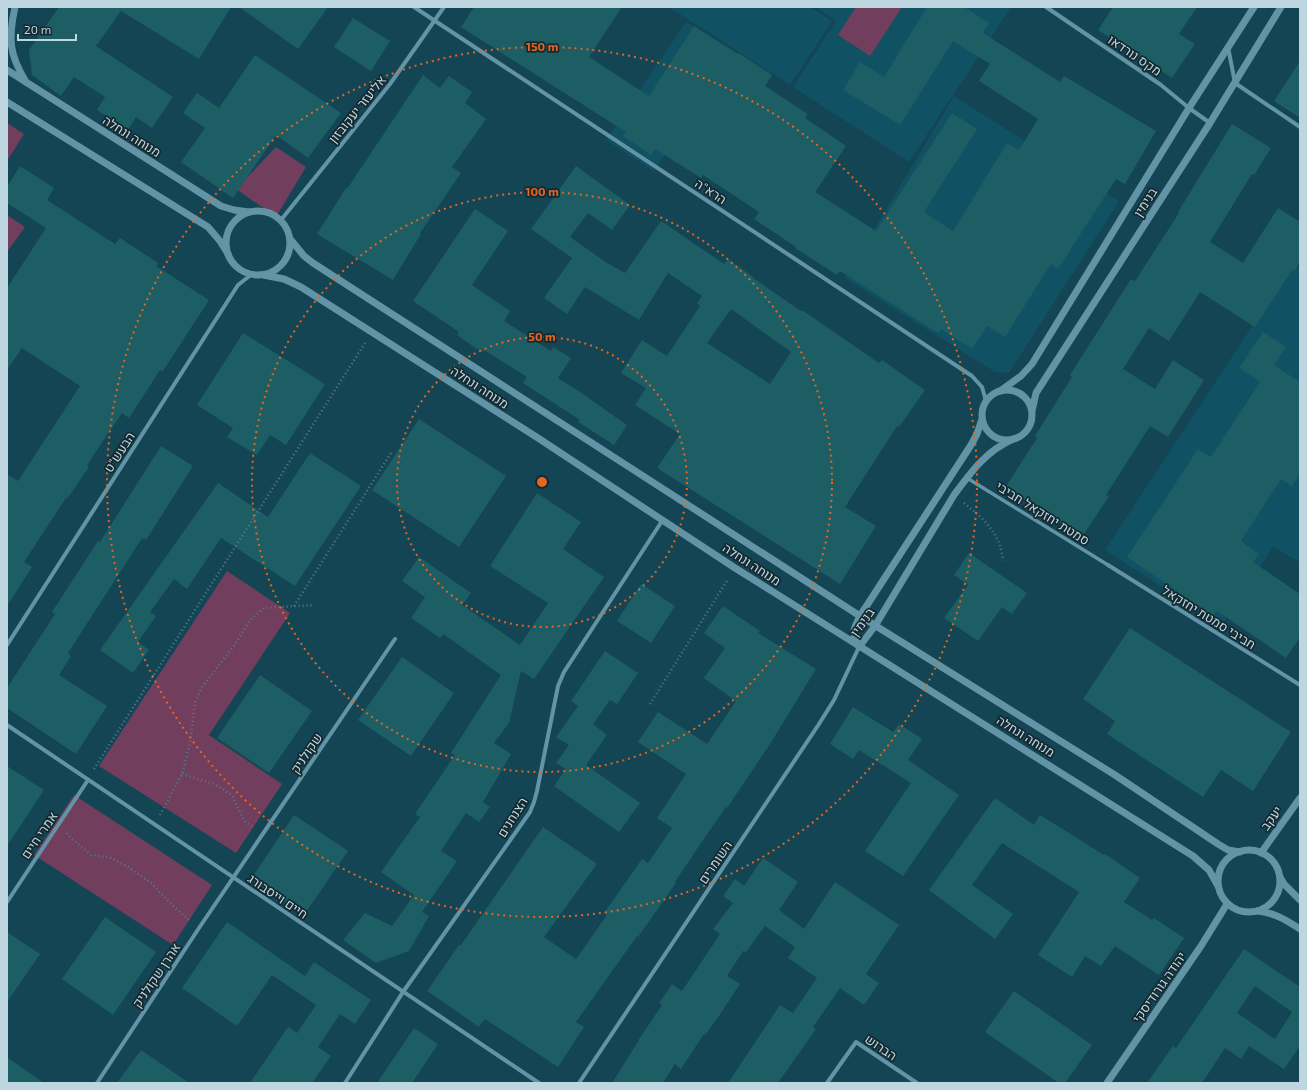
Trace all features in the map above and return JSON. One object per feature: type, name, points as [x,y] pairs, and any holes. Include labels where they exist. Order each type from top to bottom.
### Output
[{"type":"street","points":[[7,15],[14,7]]},
{"type":"street","points":[[14,7],[10,27],[10,43],[17,67],[27,84]]},
{"type":"street","name":"הרא\"ה","points":[[414,7],[972,376],[982,387],[986,401]]},
{"type":"street","name":"אליעזר יעקובזון","points":[[281,220],[390,84],[444,7]]},
{"type":"street","name":"מקס נורדאו","points":[[1046,7],[1161,85],[1210,123]]},
{"type":"street","name":"בנימין","points":[[1000,391],[1021,376],[1032,364],[1189,108],[1254,7]]},
{"type":"street","name":"בנימין","points":[[1032,411],[1036,393],[1210,123],[1281,7]]},
{"type":"street","points":[[1228,47],[1235,83],[1300,127]]},
{"type":"street","name":"מנוחה ונחלה","points":[[7,70],[221,206],[249,212]]},
{"type":"street","points":[[8,103],[208,227],[234,264],[242,271],[264,275],[280,266],[290,250],[291,240],[286,226],[274,215],[266,211],[258,210],[249,212],[239,217],[232,224],[227,234],[226,244],[228,254]]},
{"type":"street","name":"מנוחה ונחלה","points":[[291,240],[304,256],[313,263],[875,626],[1115,775],[1218,844],[1228,850],[1240,852]]},
{"type":"street","name":"הבעש\"ט","points":[[7,645],[238,285],[252,274]]},
{"type":"street","name":"מנוחה ונחלה","points":[[264,275],[284,279],[301,287],[532,434],[735,568],[859,647],[1008,738],[1193,856],[1209,870],[1218,886]]},
{"type":"street","points":[[1008,390],[1017,392],[1024,396],[1032,411],[1030,426],[1020,436],[1013,439],[1004,440],[993,436],[985,426],[982,419],[982,410],[986,401],[1000,391],[1008,390]]},
{"type":"street","name":"בנימין","points":[[982,419],[977,434],[971,445],[860,616],[853,632],[859,647],[875,626],[954,495],[967,478],[991,452],[1013,439]]},
{"type":"street","name":"סמטת יחזקאל חביבי","points":[[967,478],[1108,565]]},
{"type":"street","name":"הצנחנים","points":[[345,1083],[403,992],[530,812],[537,791],[556,693],[564,672],[662,521]]},
{"type":"street","name":"חביבי סמטת יחזקאל","points":[[1108,565],[1300,685]]},
{"type":"street","name":"שקולניק","points":[[233,878],[395,639]]},
{"type":"street","name":"השומרים","points":[[579,1083],[819,724],[834,700],[859,647]]},
{"type":"street","name":"חיים וייסבורג","points":[[7,725],[538,1083]]},
{"type":"street","name":"אמרי חיים","points":[[7,902],[88,780]]},
{"type":"street","name":"יעקב","points":[[1261,853],[1300,798]]},
{"type":"street","points":[[1300,900],[1284,884],[1277,867],[1270,859],[1261,853],[1251,850],[1232,855],[1223,865],[1218,877],[1218,886],[1222,896],[1228,904],[1242,912],[1269,912],[1283,918],[1300,929]]},
{"type":"street","points":[[1258,911],[1266,907],[1272,901],[1280,886],[1280,877]]},
{"type":"street","name":"אהרן שקולניק","points":[[97,1083],[233,878]]},
{"type":"street","name":"יהודה גורודיסקי","points":[[1107,1083],[1228,904]]},
{"type":"street","name":"הברוש","points":[[827,1083],[856,1042],[917,1083]]},
{"type":"path","points":[[88,780],[372,333]]},
{"type":"path","points":[[294,606],[391,453]]},
{"type":"path","points":[[954,495],[974,510],[996,535],[1002,550],[1003,561]]},
{"type":"path","points":[[650,704],[735,568]]},
{"type":"path","points":[[157,827],[162,810],[182,774],[190,744],[195,704],[202,687],[234,646],[250,620],[264,608],[314,605]]},
{"type":"path","points":[[182,774],[214,784],[232,795],[244,821],[263,834]]},
{"type":"path","points":[[59,823],[71,838],[91,855],[109,857],[128,867],[151,883],[170,903],[199,928]]},
{"type":"shaded area","points":[[669,7],[810,7],[832,21],[790,85]]},
{"type":"shaded area","points":[[816,7],[1011,7],[909,162],[793,87],[836,21]]},
{"type":"shaded area","points":[[856,7],[902,7],[870,56],[838,35]]},
{"type":"shaded area","points":[[686,22],[733,53],[654,171],[606,140]]},
{"type":"shaded area","points":[[954,96],[1119,201],[1009,373],[995,372],[845,278]]},
{"type":"shaded area","points":[[7,123],[24,134],[7,161]]},
{"type":"shaded area","points":[[276,147],[306,167],[276,217],[236,189]]},
{"type":"shaded area","points":[[7,215],[25,227],[7,252]]},
{"type":"shaded area","points":[[1293,264],[1300,268],[1300,562],[1273,547],[1221,626],[1105,550]]},
{"type":"shaded area","points":[[227,571],[290,613],[209,735],[282,784],[236,853],[99,766]]},
{"type":"shaded area","points":[[74,795],[212,885],[173,945],[34,855]]},
{"type":"building","points":[[59,7],[231,7],[199,59],[121,11],[96,46],[173,97],[152,128],[136,117],[128,130],[97,110],[105,97],[74,77],[61,96],[32,75],[29,50]]},
{"type":"building","points":[[239,7],[328,7],[298,49]]},
{"type":"building","points":[[474,7],[622,7],[589,57],[649,96],[694,26],[772,75],[765,86],[808,114],[805,118],[846,146],[815,192],[876,231],[952,113],[977,129],[924,212],[953,231],[1007,143],[1019,150],[1038,119],[979,81],[990,64],[953,41],[900,125],[843,90],[860,62],[884,77],[927,7],[964,7],[989,23],[983,33],[1060,82],[1064,76],[1156,131],[1125,184],[1116,179],[1058,269],[1051,264],[1005,337],[987,326],[972,349],[941,329],[938,333],[840,271],[837,275],[754,219],[759,212],[703,175],[701,178],[655,149],[651,155],[623,136],[626,132],[461,27]]},
{"type":"building","points":[[1113,7],[1197,7],[1179,34],[1195,44],[1172,78],[1098,30]]},
{"type":"building","points":[[353,18],[390,41],[371,71],[334,47]]},
{"type":"building","points":[[255,55],[341,113],[308,158],[276,135],[233,198],[181,162],[205,128],[183,113],[197,93],[219,108]]},
{"type":"building","points":[[1300,61],[1300,118],[1274,101]]},
{"type":"building","points":[[423,75],[440,88],[449,76],[472,92],[465,103],[486,119],[452,167],[461,173],[420,233],[421,234],[393,280],[317,234],[346,188],[347,189]]},
{"type":"building","points":[[1232,124],[1271,148],[1254,175],[1252,174],[1210,242],[1243,263],[1278,208],[1300,222],[1300,262],[1294,271],[1292,270],[1255,327],[1200,292],[1169,341],[1149,328],[1123,369],[1155,389],[1173,360],[1204,380],[1168,437],[1150,426],[1106,495],[1109,496],[1082,537],[1005,488],[1037,438],[1035,436],[1072,377],[1070,375],[1131,279],[1135,281],[1179,213],[1178,212]]},
{"type":"building","points":[[20,166],[54,188],[47,200],[115,244],[120,238],[158,263],[156,266],[209,300],[163,371],[160,370],[129,418],[122,413],[87,465],[89,467],[67,499],[66,498],[24,562],[32,567],[7,606],[7,474],[18,481],[80,386],[22,348],[7,370],[7,288],[46,228],[7,203],[7,187]]},
{"type":"building","points":[[576,166],[630,205],[612,230],[588,213],[570,237],[607,263],[625,273],[661,221],[724,264],[728,259],[753,278],[879,363],[882,360],[925,390],[899,427],[897,426],[845,507],[876,526],[840,584],[657,468],[680,434],[635,405],[646,388],[621,373],[642,340],[667,356],[700,306],[697,303],[702,296],[668,273],[639,320],[585,287],[567,314],[544,298],[572,258],[531,229]],"holes":[[[731,309],[791,352],[770,384],[707,343]]]},
{"type":"building","points":[[475,209],[508,231],[472,285],[510,311],[504,321],[551,351],[553,347],[571,358],[558,378],[627,425],[614,445],[578,422],[580,420],[523,383],[527,377],[484,350],[483,352],[474,347],[457,335],[459,332],[413,301]]},
{"type":"building","points":[[1263,332],[1286,347],[1274,365],[1300,382],[1300,473],[1292,486],[1281,479],[1241,541],[1259,554],[1253,562],[1300,594],[1300,637],[1286,658],[1217,611],[1213,616],[1127,557],[1198,449],[1211,457],[1260,382],[1239,368]]},
{"type":"building","points":[[243,333],[325,384],[286,445],[270,435],[257,455],[227,437],[233,428],[197,405]]},
{"type":"building","points":[[419,419],[506,476],[459,547],[372,490]]},
{"type":"building","points":[[161,446],[193,466],[146,540],[142,538],[68,653],[71,656],[59,675],[107,706],[76,754],[7,708],[7,688],[55,614],[52,612],[98,541],[100,542]]},
{"type":"building","points":[[310,453],[361,486],[295,586],[221,538],[187,589],[174,579],[150,612],[156,616],[138,642],[149,650],[133,673],[100,650],[218,483],[268,517]]},
{"type":"building","points":[[537,493],[581,522],[563,549],[604,577],[534,679],[521,671],[509,723],[494,743],[511,754],[483,802],[490,807],[479,822],[466,813],[441,851],[457,861],[422,912],[429,916],[409,951],[376,963],[343,940],[365,913],[392,926],[414,895],[381,872],[420,817],[415,814],[455,755],[451,753],[501,675],[443,634],[440,638],[411,618],[425,597],[402,581],[419,557],[471,593],[462,605],[520,645],[548,603],[490,566]]},
{"type":"building","points":[[969,553],[1027,593],[1012,614],[1002,607],[978,641],[944,618],[968,585],[954,575]]},
{"type":"building","points":[[641,584],[675,606],[651,643],[617,621]]},
{"type":"building","points":[[723,606],[760,631],[758,633],[816,669],[770,744],[727,808],[726,807],[701,843],[675,882],[676,883],[638,937],[637,936],[576,1022],[584,1027],[558,1067],[485,1019],[479,1027],[427,991],[543,827],[597,864],[544,937],[576,959],[607,915],[604,913],[642,859],[648,863],[672,828],[657,818],[686,774],[638,742],[658,712],[707,744],[736,701],[704,678],[725,648],[704,633]]},
{"type":"building","points":[[1130,628],[1291,732],[1253,791],[1221,770],[1203,797],[1107,734],[1115,721],[1083,699]]},
{"type":"building","points":[[605,651],[638,673],[617,704],[610,700],[593,724],[607,735],[586,765],[640,803],[619,832],[554,786],[566,769],[556,763],[569,745],[556,737],[578,706],[571,701]]},
{"type":"building","points":[[402,657],[454,693],[411,756],[358,720]]},
{"type":"building","points":[[260,675],[312,711],[269,773],[217,738]]},
{"type":"building","points":[[853,707],[893,732],[899,724],[922,739],[908,760],[959,795],[903,876],[865,851],[911,783],[859,750],[853,759],[830,744]]},
{"type":"building","points":[[7,766],[44,790],[7,846]]},
{"type":"building","points":[[995,798],[1034,825],[1040,815],[1104,855],[1105,854],[1140,878],[1124,902],[1152,920],[1154,918],[1184,938],[1159,975],[1115,946],[1101,966],[1085,956],[1072,977],[1038,955],[1079,892],[1002,843],[972,885],[1013,914],[995,939],[929,890]]},
{"type":"building","points":[[294,815],[348,851],[304,915],[251,879]]},
{"type":"building","points":[[763,858],[798,882],[779,910],[804,929],[835,882],[899,925],[866,974],[879,983],[864,1005],[840,988],[813,1027],[816,1029],[778,1083],[728,1083],[780,1005],[793,1013],[817,978],[788,958],[795,947],[765,926],[746,952],[743,951],[727,976],[740,984],[681,1069],[675,1064],[663,1083],[612,1083],[662,1005],[659,1003],[672,984],[682,991],[720,934],[713,929],[733,903],[723,896],[735,879],[744,886]]},
{"type":"building","points":[[105,917],[156,952],[113,1015],[62,979]]},
{"type":"building","points":[[227,922],[305,976],[314,962],[371,1000],[355,1024],[340,1014],[318,1047],[331,1056],[312,1083],[250,1083],[288,1027],[297,1033],[316,1005],[272,975],[237,1026],[182,988]]},
{"type":"building","points":[[7,932],[40,954],[7,1002]]},
{"type":"building","points":[[1244,949],[1300,987],[1300,1046],[1284,1069],[1249,1046],[1241,1059],[1225,1048],[1202,1083],[1147,1083],[1173,1046],[1176,1048]],"holes":[[[1255,986],[1292,1012],[1275,1039],[1237,1013]]]},
{"type":"building","points":[[1014,991],[1092,1045],[1065,1083],[1059,1083],[985,1032]]},
{"type":"building","points":[[414,1028],[438,1044],[412,1083],[377,1083]]},
{"type":"building","points":[[141,1050],[189,1083],[117,1083]]},
{"type":"building","points":[[7,1057],[44,1083],[7,1083]]}]
